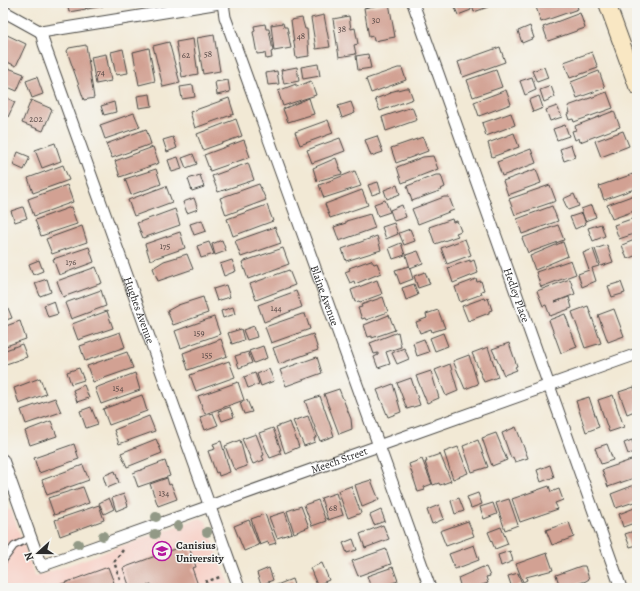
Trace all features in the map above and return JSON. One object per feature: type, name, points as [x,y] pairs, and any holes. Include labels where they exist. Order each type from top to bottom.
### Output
[{"type":"street","points":[[3,10],[41,32],[220,3]]},
{"type":"street","name":"Blaine Avenue","points":[[223,3],[225,17],[380,445],[430,588]]},
{"type":"street","name":"Hedley Place","points":[[413,3],[621,588]]},
{"type":"street","points":[[607,3],[637,86]]},
{"type":"street","name":"Hughes Avenue","points":[[41,32],[239,588]]},
{"type":"street","name":"Meech Street","points":[[31,537],[41,566],[637,354]]},
{"type":"street","points":[[3,460],[31,537]]},
{"type":"lane","points":[[3,562],[14,546],[31,537]]},
{"type":"path","points":[[120,579],[114,562],[123,550]]},
{"type":"path","points":[[205,582],[220,577]]},
{"type":"shaded area","name":"Canisius University","points":[[11,509],[35,577],[200,518],[206,521],[230,588],[3,588],[3,512]]},
{"type":"building","points":[[67,3],[85,3],[86,9],[69,12]]},
{"type":"building","points":[[86,3],[103,3],[103,6],[87,9]]},
{"type":"building","points":[[389,3],[395,37],[374,41],[373,36],[369,37],[364,8]]},
{"type":"building","points":[[453,3],[469,3],[471,10],[458,15]]},
{"type":"building","points":[[471,3],[487,3],[488,7],[474,12]]},
{"type":"building","points":[[547,3],[576,3],[578,9],[541,22],[536,7]]},
{"type":"building","points":[[580,13],[585,28],[548,41],[543,27]]},
{"type":"building","points":[[324,15],[330,47],[316,49],[311,18]]},
{"type":"building","points":[[349,16],[351,29],[355,28],[358,44],[354,45],[356,54],[339,57],[333,19]]},
{"type":"building","points":[[302,18],[305,29],[307,29],[309,56],[296,58],[291,20]]},
{"type":"building","points":[[283,23],[284,27],[287,27],[291,48],[274,51],[271,25]]},
{"type":"building","points":[[265,24],[266,29],[269,29],[273,51],[271,52],[272,58],[266,59],[265,53],[257,54],[253,32],[255,31],[254,26]]},
{"type":"building","points":[[530,26],[534,38],[522,43],[518,31]]},
{"type":"building","points":[[5,34],[26,44],[16,66],[3,60],[3,38]]},
{"type":"building","points":[[214,35],[220,71],[203,74],[197,38]]},
{"type":"building","points":[[193,39],[198,74],[182,77],[176,42]]},
{"type":"building","points":[[169,42],[180,83],[163,87],[153,46]]},
{"type":"building","points":[[86,45],[94,98],[84,100],[67,51],[69,48]]},
{"type":"building","points":[[500,47],[505,62],[463,77],[458,62]]},
{"type":"building","points":[[149,48],[155,81],[139,85],[133,52]]},
{"type":"building","points":[[123,49],[128,73],[116,75],[111,52]]},
{"type":"building","points":[[592,52],[598,68],[570,78],[564,62]]},
{"type":"building","points":[[106,54],[111,81],[96,84],[91,57]]},
{"type":"building","points":[[368,54],[371,68],[358,70],[356,56]]},
{"type":"building","points":[[318,64],[320,76],[303,79],[301,67]]},
{"type":"building","points":[[3,66],[24,74],[17,91],[3,85]]},
{"type":"building","points":[[297,67],[299,81],[284,84],[281,70]]},
{"type":"building","points":[[544,67],[548,78],[537,82],[532,71]]},
{"type":"building","points":[[402,68],[406,80],[371,93],[366,79]]},
{"type":"building","points":[[496,70],[502,87],[473,97],[467,80]]},
{"type":"building","points":[[277,71],[279,84],[268,85],[266,73]]},
{"type":"building","points":[[599,71],[605,88],[577,98],[571,82]]},
{"type":"building","points":[[37,77],[43,94],[32,98],[26,81]]},
{"type":"building","points":[[532,77],[536,90],[525,95],[520,81]]},
{"type":"building","points":[[228,80],[230,92],[217,95],[215,82]]},
{"type":"building","points":[[311,81],[316,95],[283,106],[278,91],[296,84],[296,87]]},
{"type":"building","points":[[193,85],[195,97],[182,99],[180,87]]},
{"type":"building","points":[[551,86],[555,97],[544,102],[540,90]]},
{"type":"building","points":[[409,88],[413,99],[380,111],[375,99],[391,93],[390,92]]},
{"type":"building","points":[[506,90],[511,104],[479,116],[474,102]]},
{"type":"building","points":[[607,92],[613,108],[574,122],[573,119],[569,120],[567,114],[570,113],[568,106]]},
{"type":"building","points":[[150,94],[152,106],[139,108],[137,96]]},
{"type":"building","points":[[3,96],[15,102],[8,117],[3,115]]},
{"type":"building","points":[[539,96],[543,108],[533,112],[529,100]]},
{"type":"building","points":[[229,98],[234,114],[195,128],[190,112]]},
{"type":"building","points":[[309,98],[314,114],[288,122],[283,109]]},
{"type":"building","points":[[31,100],[52,109],[43,131],[22,123]]},
{"type":"building","points":[[114,102],[116,112],[104,115],[101,106]]},
{"type":"building","points":[[351,102],[355,113],[342,118],[338,106]]},
{"type":"building","points":[[557,106],[562,117],[550,121],[546,110]]},
{"type":"building","points":[[412,107],[417,120],[386,131],[382,117]]},
{"type":"building","points":[[614,111],[620,127],[580,142],[579,138],[575,140],[572,131],[576,130],[575,126]]},
{"type":"building","points":[[134,113],[140,127],[105,139],[100,125]]},
{"type":"building","points":[[511,113],[515,125],[486,136],[482,123]]},
{"type":"building","points":[[236,119],[242,136],[203,150],[197,134]]},
{"type":"building","points":[[328,120],[333,133],[300,145],[295,132]]},
{"type":"building","points":[[565,125],[569,136],[557,140],[553,129]]},
{"type":"building","points":[[146,129],[151,144],[112,158],[106,144]]},
{"type":"building","points":[[623,131],[629,146],[601,157],[595,141]]},
{"type":"building","points":[[514,133],[519,147],[492,157],[488,143]]},
{"type":"building","points":[[377,136],[383,152],[371,156],[365,140]]},
{"type":"building","points":[[173,137],[177,148],[167,152],[163,140]]},
{"type":"building","points":[[423,137],[428,151],[396,163],[391,148]]},
{"type":"building","points":[[340,138],[345,151],[312,163],[307,150]]},
{"type":"building","points":[[244,140],[250,157],[210,171],[204,155]]},
{"type":"building","points":[[55,143],[61,161],[42,168],[35,150]]},
{"type":"building","points":[[571,145],[575,157],[564,161],[560,149]]},
{"type":"building","points":[[153,147],[159,163],[120,177],[115,161]]},
{"type":"building","points":[[531,149],[536,163],[502,176],[497,162]]},
{"type":"building","points":[[18,152],[30,157],[24,170],[13,165]]},
{"type":"building","points":[[193,154],[197,164],[186,168],[182,158]]},
{"type":"building","points":[[433,156],[438,169],[402,183],[397,167],[423,157]]},
{"type":"building","points":[[178,157],[182,169],[172,172],[168,160]]},
{"type":"building","points":[[336,158],[342,174],[317,181],[313,168]]},
{"type":"building","points":[[248,163],[254,180],[218,192],[212,176]]},
{"type":"building","points":[[63,165],[69,180],[33,193],[28,178]]},
{"type":"building","points":[[156,169],[161,184],[131,195],[125,179]]},
{"type":"building","points":[[536,169],[541,183],[508,195],[503,181]]},
{"type":"building","points":[[355,171],[361,186],[324,198],[319,185]]},
{"type":"building","points":[[636,173],[637,188],[604,200],[599,186]]},
{"type":"building","points":[[200,175],[204,187],[192,191],[188,179]]},
{"type":"building","points":[[436,175],[441,175],[445,187],[441,189],[442,190],[412,201],[407,186]]},
{"type":"building","points":[[378,182],[381,192],[372,195],[368,185]]},
{"type":"building","points":[[259,184],[266,200],[226,215],[220,198]]},
{"type":"building","points":[[67,185],[73,202],[34,216],[28,199]]},
{"type":"building","points":[[397,185],[400,194],[387,199],[384,190]]},
{"type":"building","points":[[550,185],[556,201],[515,215],[509,199]]},
{"type":"building","points":[[166,186],[172,202],[134,216],[128,200]]},
{"type":"building","points":[[362,190],[368,205],[330,218],[325,204]]},
{"type":"building","points":[[574,194],[579,206],[568,210],[563,199]]},
{"type":"building","points":[[637,194],[637,210],[612,219],[607,205]]},
{"type":"building","points":[[444,197],[449,197],[454,210],[418,224],[412,209]]},
{"type":"building","points":[[194,198],[198,209],[187,213],[183,202]]},
{"type":"building","points":[[385,200],[390,212],[378,216],[374,204]]},
{"type":"building","points":[[267,205],[273,221],[233,236],[227,219]]},
{"type":"building","points":[[402,205],[406,217],[394,221],[390,210]]},
{"type":"building","points":[[592,205],[596,217],[585,221],[581,209]]},
{"type":"building","points":[[552,206],[558,221],[522,234],[517,219]]},
{"type":"building","points":[[23,207],[27,218],[15,222],[11,211]]},
{"type":"building","points":[[71,207],[77,224],[41,236],[35,220]]},
{"type":"building","points":[[175,209],[180,225],[143,238],[137,223]]},
{"type":"building","points":[[582,213],[586,224],[575,229],[570,217]]},
{"type":"building","points":[[370,214],[375,228],[339,241],[334,227],[346,223],[346,221]]},
{"type":"building","points":[[637,217],[637,233],[619,239],[614,225]]},
{"type":"building","points":[[452,219],[453,222],[457,221],[461,231],[456,233],[458,236],[435,244],[429,227]]},
{"type":"building","points":[[202,220],[206,231],[194,235],[190,224]]},
{"type":"building","points":[[394,223],[398,234],[386,239],[382,227]]},
{"type":"building","points":[[601,224],[605,236],[593,241],[588,228]]},
{"type":"building","points":[[558,225],[564,240],[528,253],[522,238]]},
{"type":"building","points":[[82,226],[87,242],[52,254],[46,239]]},
{"type":"building","points":[[275,227],[281,243],[241,257],[235,241]]},
{"type":"building","points":[[410,229],[415,241],[404,245],[399,233]]},
{"type":"building","points":[[180,232],[185,248],[150,260],[145,244]]},
{"type":"building","points":[[377,236],[381,250],[346,261],[342,249]]},
{"type":"building","points":[[465,239],[471,255],[447,264],[441,248]]},
{"type":"building","points":[[637,239],[637,255],[627,259],[622,245]]},
{"type":"building","points":[[222,240],[226,251],[215,255],[212,244]]},
{"type":"building","points":[[209,242],[214,254],[201,258],[197,246]]},
{"type":"building","points":[[563,242],[568,256],[535,270],[530,256]]},
{"type":"building","points":[[401,243],[405,255],[393,259],[389,248]]},
{"type":"building","points":[[607,245],[613,262],[601,266],[595,249]]},
{"type":"building","points":[[89,247],[94,262],[59,275],[53,259]]},
{"type":"building","points":[[283,248],[289,264],[248,279],[242,262]]},
{"type":"building","points":[[593,249],[599,266],[592,268],[596,281],[582,287],[578,274],[589,270],[583,253]]},
{"type":"building","points":[[418,251],[423,263],[410,268],[406,255]]},
{"type":"building","points":[[187,254],[193,269],[158,281],[153,268],[164,261]]},
{"type":"building","points":[[39,260],[43,271],[33,275],[29,264]]},
{"type":"building","points":[[232,260],[236,271],[224,276],[220,264]]},
{"type":"building","points":[[371,260],[374,264],[377,263],[381,273],[355,284],[354,281],[350,283],[345,272],[350,270],[349,268]]},
{"type":"building","points":[[470,260],[470,262],[474,260],[478,273],[453,283],[448,268]]},
{"type":"building","points":[[571,260],[576,274],[541,287],[536,272]]},
{"type":"building","points":[[409,266],[413,279],[400,284],[395,270]]},
{"type":"building","points":[[96,267],[102,283],[63,297],[57,281]]},
{"type":"building","points":[[289,270],[295,285],[256,300],[250,284]]},
{"type":"building","points":[[425,272],[430,284],[418,288],[414,276]]},
{"type":"building","points":[[47,279],[51,292],[40,296],[35,283]]},
{"type":"building","points":[[476,279],[477,282],[481,281],[484,290],[481,291],[482,294],[460,302],[455,287]]},
{"type":"building","points":[[570,279],[575,294],[555,302],[569,297],[572,308],[550,316],[546,305],[543,306],[537,291]]},
{"type":"building","points":[[377,280],[382,294],[360,302],[355,302],[351,290]]},
{"type":"building","points":[[621,282],[625,293],[612,297],[608,286]]},
{"type":"building","points":[[414,284],[418,295],[406,300],[402,288]]},
{"type":"building","points":[[226,285],[230,297],[217,301],[213,289]]},
{"type":"building","points":[[101,290],[106,306],[71,319],[65,303]]},
{"type":"building","points":[[296,291],[302,307],[264,322],[258,305]]},
{"type":"building","points":[[203,297],[208,313],[173,325],[167,311],[178,305]]},
{"type":"building","points":[[383,297],[388,312],[366,320],[365,318],[362,319],[358,308],[362,307],[361,305]]},
{"type":"building","points":[[484,298],[485,300],[488,298],[492,310],[489,311],[489,313],[468,321],[462,306]]},
{"type":"building","points":[[54,301],[58,314],[48,317],[44,305]]},
{"type":"building","points":[[3,303],[6,303],[12,318],[3,321]]},
{"type":"building","points":[[588,306],[601,343],[585,348],[572,312]]},
{"type":"building","points":[[233,307],[235,314],[223,318],[221,311]]},
{"type":"building","points":[[614,309],[624,336],[608,342],[598,315]]},
{"type":"building","points":[[438,310],[445,328],[432,332],[431,329],[420,333],[416,322],[427,318],[426,314]]},
{"type":"building","points":[[107,311],[113,328],[78,340],[72,324]]},
{"type":"building","points":[[305,314],[310,329],[271,343],[265,327]]},
{"type":"building","points":[[565,314],[577,347],[561,353],[549,320]]},
{"type":"building","points":[[389,315],[395,330],[372,338],[372,336],[368,337],[364,325]]},
{"type":"building","points":[[214,317],[220,334],[181,348],[175,331]]},
{"type":"building","points":[[20,321],[26,339],[3,347],[3,327]]},
{"type":"building","points":[[254,326],[257,337],[247,340],[243,330]]},
{"type":"building","points":[[241,329],[244,340],[232,344],[228,333]]},
{"type":"building","points":[[120,332],[125,347],[85,361],[80,346]]},
{"type":"building","points":[[398,332],[401,347],[386,352],[390,364],[378,368],[374,357],[378,355],[378,353],[374,354],[370,343]]},
{"type":"building","points":[[443,333],[448,346],[435,351],[430,338]]},
{"type":"building","points":[[313,334],[318,350],[279,364],[273,348]]},
{"type":"building","points":[[221,339],[227,356],[188,370],[183,353]]},
{"type":"building","points":[[424,339],[429,352],[417,356],[413,343]]},
{"type":"building","points":[[509,343],[517,370],[504,375],[492,349]]},
{"type":"building","points":[[22,344],[27,357],[3,365],[3,351]]},
{"type":"building","points":[[263,346],[267,358],[254,363],[249,351]]},
{"type":"building","points":[[488,347],[498,377],[484,382],[472,353]]},
{"type":"building","points":[[404,348],[409,359],[397,364],[392,353]]},
{"type":"building","points":[[127,352],[133,368],[93,382],[87,366]]},
{"type":"building","points":[[248,352],[252,363],[239,368],[235,356]]},
{"type":"building","points":[[469,355],[478,384],[465,389],[453,361]]},
{"type":"building","points":[[317,357],[322,373],[286,386],[280,370]]},
{"type":"building","points":[[229,361],[235,377],[196,391],[190,375]]},
{"type":"building","points":[[450,364],[458,391],[446,396],[435,370]]},
{"type":"building","points":[[79,368],[84,380],[71,384],[67,372]]},
{"type":"building","points":[[269,369],[274,381],[261,386],[257,374]]},
{"type":"building","points":[[431,371],[439,398],[427,403],[416,376]]},
{"type":"building","points":[[135,373],[140,390],[101,404],[95,388]]},
{"type":"building","points":[[255,373],[259,384],[248,388],[244,377]]},
{"type":"building","points":[[40,378],[46,394],[19,404],[14,388]]},
{"type":"building","points":[[411,378],[420,405],[407,409],[397,383]]},
{"type":"building","points":[[238,382],[244,400],[205,414],[198,396]]},
{"type":"building","points":[[393,384],[401,412],[388,417],[377,390]]},
{"type":"building","points":[[84,385],[89,398],[77,402],[73,390]]},
{"type":"building","points":[[634,387],[637,396],[637,410],[627,414],[619,392]]},
{"type":"building","points":[[339,389],[351,419],[352,429],[339,434],[324,394]]},
{"type":"building","points":[[142,395],[147,411],[109,425],[103,409]]},
{"type":"building","points":[[613,395],[624,427],[609,432],[598,400]]},
{"type":"building","points":[[320,396],[334,436],[320,441],[305,401]]},
{"type":"building","points":[[589,397],[599,427],[586,432],[576,401]]},
{"type":"building","points":[[55,398],[61,412],[26,424],[21,410]]},
{"type":"building","points":[[247,400],[252,412],[244,414],[240,403]]},
{"type":"building","points":[[91,407],[98,424],[86,428],[80,411]]},
{"type":"building","points":[[230,407],[234,417],[222,421],[218,411]]},
{"type":"building","points":[[213,413],[218,425],[205,430],[200,417]]},
{"type":"building","points":[[149,416],[155,431],[119,444],[114,430]]},
{"type":"building","points":[[308,416],[316,438],[314,438],[315,442],[304,446],[293,421]]},
{"type":"building","points":[[51,421],[57,436],[30,445],[25,431]]},
{"type":"building","points":[[290,422],[299,447],[285,453],[276,427]]},
{"type":"building","points":[[516,427],[528,458],[515,462],[513,457],[511,458],[502,433]]},
{"type":"building","points":[[273,428],[281,454],[270,458],[259,433]]},
{"type":"building","points":[[496,433],[507,460],[492,466],[482,438]]},
{"type":"building","points":[[256,434],[264,455],[262,456],[264,460],[253,464],[242,439]]},
{"type":"building","points":[[156,439],[162,453],[127,467],[121,453]]},
{"type":"building","points":[[240,440],[247,466],[236,470],[233,467],[225,446]]},
{"type":"building","points":[[478,440],[488,467],[472,472],[463,446]]},
{"type":"building","points":[[632,440],[636,452],[628,454],[624,443]]},
{"type":"building","points":[[221,441],[230,472],[219,476],[218,472],[216,473],[208,451],[215,449],[213,444]]},
{"type":"building","points":[[74,444],[79,459],[39,473],[34,458]]},
{"type":"building","points":[[607,444],[613,460],[601,464],[595,448]]},
{"type":"building","points":[[458,447],[468,473],[453,479],[444,452]]},
{"type":"building","points":[[440,454],[451,481],[440,485],[439,483],[433,485],[425,462],[427,462],[426,459]]},
{"type":"building","points":[[637,458],[637,477],[608,487],[602,470]]},
{"type":"building","points":[[422,459],[432,484],[424,487],[425,490],[418,492],[409,464]]},
{"type":"building","points":[[165,461],[170,476],[138,487],[133,473]]},
{"type":"building","points":[[83,465],[89,480],[47,495],[42,480]]},
{"type":"building","points":[[550,465],[554,477],[541,482],[537,470]]},
{"type":"building","points":[[115,471],[119,483],[107,488],[103,476]]},
{"type":"building","points":[[167,478],[169,485],[171,484],[177,499],[158,506],[150,484]]},
{"type":"building","points":[[371,480],[379,500],[362,507],[355,485]]},
{"type":"building","points":[[637,484],[637,501],[616,508],[611,494]]},
{"type":"building","points":[[351,486],[361,513],[348,518],[338,491]]},
{"type":"building","points":[[549,486],[551,492],[559,489],[563,500],[555,503],[558,509],[520,522],[512,499]]},
{"type":"building","points":[[83,487],[89,503],[54,515],[48,498]]},
{"type":"building","points":[[336,493],[343,515],[328,520],[321,498]]},
{"type":"building","points":[[478,493],[482,504],[471,508],[467,497]]},
{"type":"building","points":[[124,494],[128,506],[116,511],[112,498]]},
{"type":"building","points":[[109,498],[114,509],[104,514],[99,503]]},
{"type":"building","points":[[459,498],[464,511],[455,514],[451,501]]},
{"type":"building","points":[[509,499],[518,525],[505,530],[496,503]]},
{"type":"building","points":[[318,500],[326,521],[312,526],[304,505]]},
{"type":"building","points":[[493,503],[497,514],[484,519],[480,507]]},
{"type":"building","points":[[99,505],[104,520],[60,536],[55,520]]},
{"type":"building","points":[[439,505],[444,519],[432,524],[427,510]]},
{"type":"building","points":[[301,506],[309,527],[294,533],[287,511]]},
{"type":"building","points":[[637,507],[637,522],[623,527],[619,514]]},
{"type":"building","points":[[381,510],[385,521],[374,525],[370,515]]},
{"type":"building","points":[[285,512],[292,533],[277,538],[269,517]]},
{"type":"building","points":[[265,514],[276,543],[269,545],[268,542],[260,545],[251,519]]},
{"type":"building","points":[[249,520],[259,545],[244,551],[234,526]]},
{"type":"building","points":[[468,521],[474,536],[446,546],[440,531]]},
{"type":"building","points":[[569,522],[574,537],[552,545],[546,530]]},
{"type":"building","points":[[383,525],[389,539],[365,548],[360,534]]},
{"type":"building","points":[[501,527],[508,544],[495,549],[488,532]]},
{"type":"building","points":[[637,530],[637,545],[630,547],[625,534]]},
{"type":"building","points":[[353,539],[357,550],[347,553],[343,543]]},
{"type":"building","points":[[188,544],[196,567],[192,568],[199,588],[152,588],[151,584],[140,588],[130,588],[123,568]]},
{"type":"building","points":[[474,545],[479,560],[455,569],[449,554]]},
{"type":"building","points":[[386,549],[391,564],[358,576],[352,561]]},
{"type":"building","points":[[510,551],[513,561],[501,566],[498,555]]},
{"type":"building","points":[[547,553],[553,570],[526,577],[527,580],[523,582],[516,564]]},
{"type":"building","points":[[322,563],[329,580],[317,585],[310,568]]},
{"type":"building","points":[[585,566],[589,579],[566,588],[564,588],[562,583],[559,584],[556,575]]},
{"type":"building","points":[[108,567],[116,588],[51,588]]},
{"type":"building","points":[[393,567],[398,581],[378,588],[371,588],[367,576]]},
{"type":"building","points":[[486,567],[490,576],[486,577],[488,583],[473,588],[461,588],[458,578]]},
{"type":"building","points":[[269,568],[273,580],[261,585],[257,573]]},
{"type":"building","points":[[518,573],[522,584],[512,588],[508,576]]},
{"type":"building","points":[[292,579],[295,588],[269,588]]},
{"type":"place","name":"Canisius University","points":[[162,551]]}]
